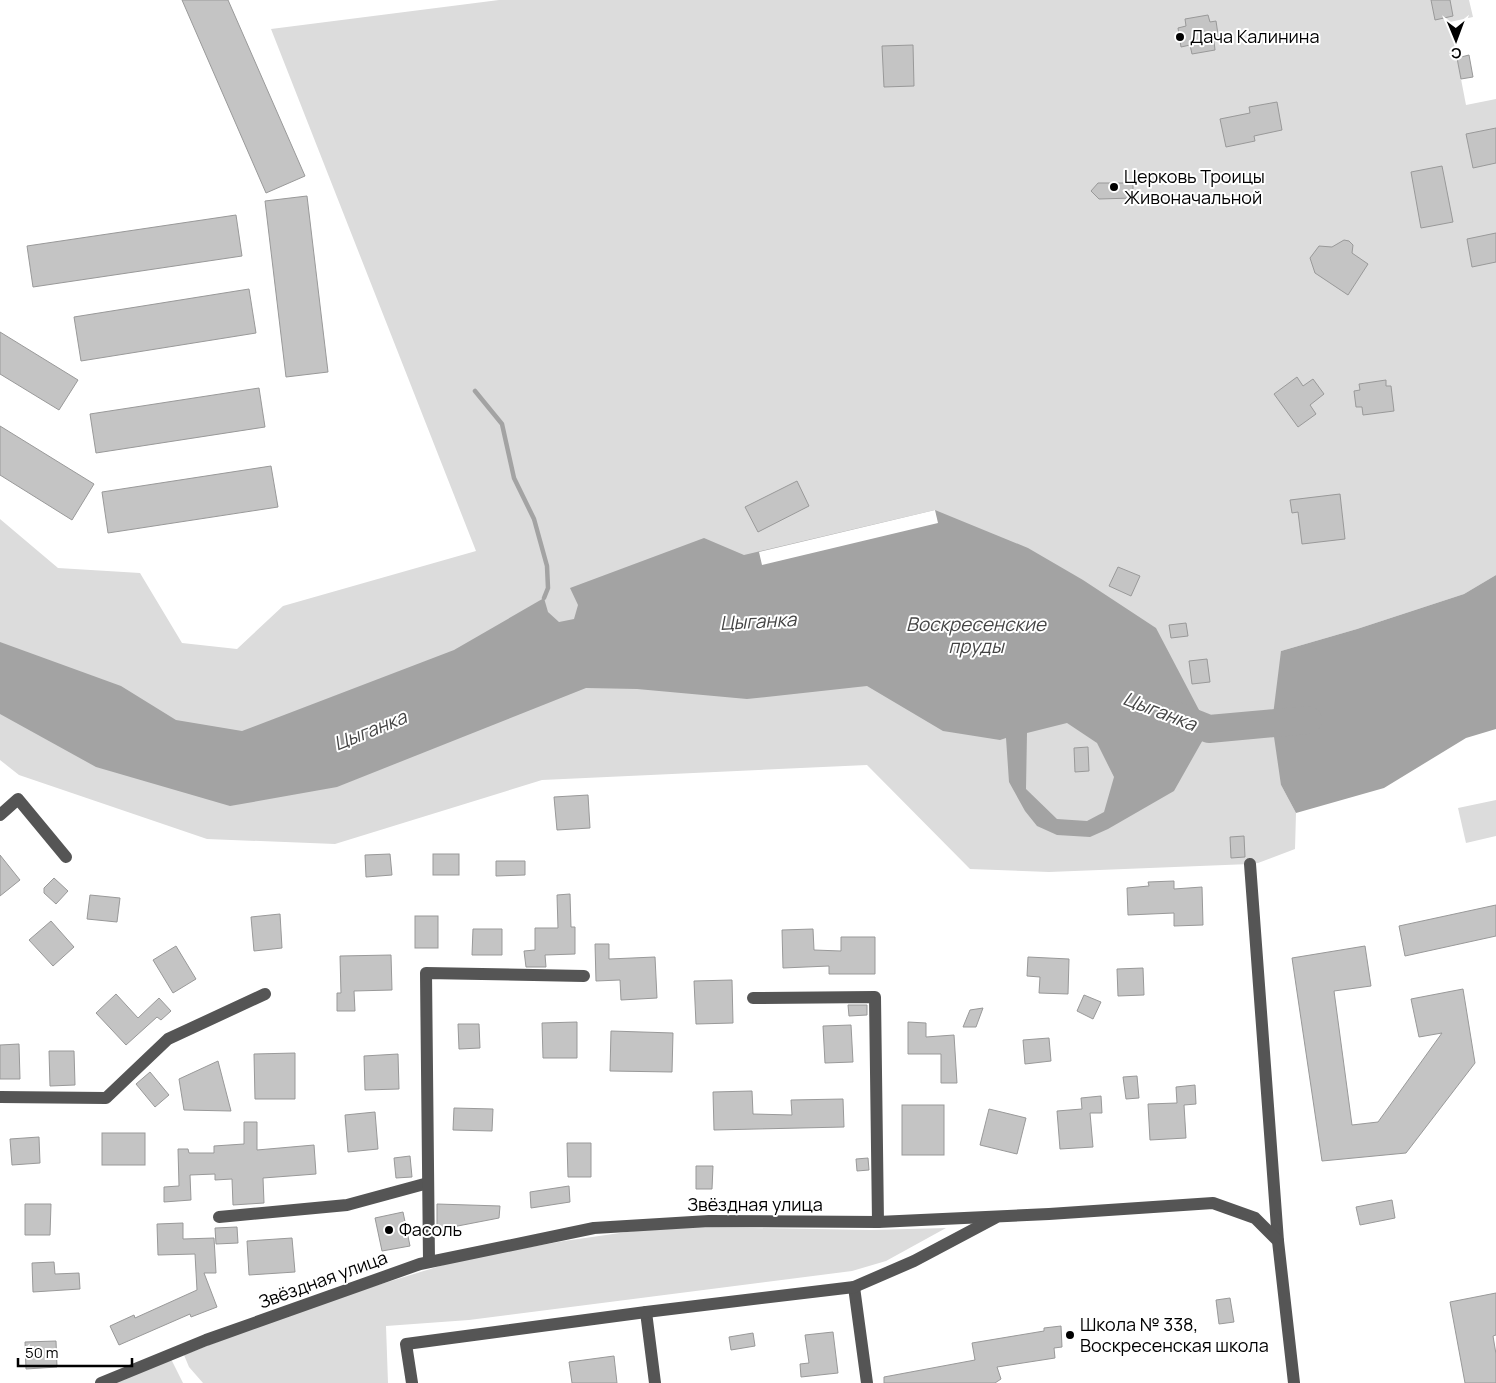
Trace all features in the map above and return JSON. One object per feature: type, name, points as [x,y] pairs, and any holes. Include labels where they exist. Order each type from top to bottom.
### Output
[{"type":"street","points":[[0,815],[18,799],[66,857]]},
{"type":"street","points":[[1250,864],[1278,1241],[1294,1383]]},
{"type":"street","points":[[429,1262],[426,973],[584,976]]},
{"type":"street","points":[[0,1097],[106,1098],[168,1039],[265,994]]},
{"type":"street","points":[[753,998],[875,998],[878,1222]]},
{"type":"street","points":[[219,1217],[347,1205],[428,1183]]},
{"type":"street","name":"Звёздная улица","points":[[101,1383],[206,1340],[429,1262],[594,1228],[709,1220],[878,1222],[1213,1203],[1256,1218],[1278,1241]]},
{"type":"street","points":[[412,1383],[406,1344],[854,1287],[914,1261],[998,1216]]},
{"type":"street","points":[[854,1287],[867,1383]]},
{"type":"street","points":[[646,1312],[655,1383]]},
{"type":"shaded area","points":[[499,0],[1469,0],[1473,17],[1450,22],[1466,105],[1496,99],[1496,575],[1464,594],[1357,629],[1281,651],[1281,785],[1296,813],[1295,849],[1258,863],[1250,864],[1049,872],[970,869],[867,765],[542,780],[335,844],[207,839],[19,775],[0,760],[0,519],[58,568],[140,573],[182,643],[237,649],[283,606],[476,551],[271,29]]},
{"type":"shaded area","points":[[1496,800],[1496,836],[1466,843],[1458,808]]},
{"type":"shaded area","points":[[698,1227],[871,1230],[946,1228],[886,1261],[852,1271],[469,1320],[386,1326],[388,1383],[203,1383],[189,1367],[184,1355],[306,1307],[463,1259],[564,1241],[648,1229]]},
{"type":"shaded area","points":[[171,1359],[183,1383],[113,1383]]},
{"type":"water","name":"Воскресенские пруды","points":[[935,510],[1028,548],[1083,580],[1156,628],[1209,729],[1174,791],[1108,829],[1090,837],[1057,835],[1037,826],[1025,811],[1009,782],[1006,738],[1000,740],[943,731],[867,686],[747,699],[637,689],[586,688],[337,787],[230,806],[96,767],[0,714],[0,642],[121,686],[176,720],[242,731],[454,650],[544,598],[548,612],[559,622],[574,619],[578,605],[570,588],[704,538],[744,555]],"holes":[[[1067,723],[1097,743],[1114,777],[1104,812],[1087,821],[1057,819],[1026,789],[1027,733]]]},
{"type":"water","points":[[1496,575],[1496,729],[1466,738],[1384,788],[1296,813],[1281,785],[1272,723],[1281,651],[1357,629],[1464,594]]},
{"type":"pier","points":[[935,510],[938,523],[762,565],[759,552]]},
{"type":"building","points":[[182,0],[228,0],[305,176],[266,193]]},
{"type":"building","points":[[1431,0],[1450,0],[1453,16],[1435,20]]},
{"type":"building","points":[[1208,15],[1210,22],[1216,21],[1219,41],[1214,41],[1215,50],[1192,54],[1190,45],[1181,47],[1178,28],[1186,26],[1185,19]]},
{"type":"building","points":[[913,45],[914,86],[884,87],[882,46]]},
{"type":"building","points":[[1469,55],[1473,77],[1461,79],[1457,58]]},
{"type":"building","points":[[1277,102],[1282,130],[1254,136],[1255,141],[1226,147],[1220,119],[1250,113],[1249,107]]},
{"type":"building","points":[[1496,128],[1496,163],[1473,168],[1466,134]]},
{"type":"building","points":[[1442,166],[1453,222],[1421,228],[1411,172]]},
{"type":"building","name":"Церковь Троицы Живоначальной","points":[[1098,183],[1133,183],[1133,198],[1099,199],[1091,191]]},
{"type":"building","points":[[307,196],[328,372],[286,377],[265,201]]},
{"type":"building","points":[[236,215],[242,256],[33,287],[27,246]]},
{"type":"building","points":[[1496,233],[1496,262],[1472,267],[1467,239]]},
{"type":"building","points":[[1344,240],[1349,241],[1353,245],[1352,253],[1368,264],[1348,295],[1315,273],[1310,258],[1319,246],[1332,247]]},
{"type":"building","points":[[249,289],[256,333],[81,361],[74,317]]},
{"type":"building","points":[[0,332],[78,380],[59,410],[0,374]]},
{"type":"building","points":[[1297,377],[1303,386],[1313,379],[1324,394],[1310,405],[1316,414],[1298,427],[1274,394]]},
{"type":"building","points":[[1386,380],[1386,386],[1391,386],[1394,411],[1363,415],[1362,407],[1356,407],[1354,391],[1360,390],[1359,384]]},
{"type":"building","points":[[259,388],[265,427],[96,453],[90,414]]},
{"type":"building","points":[[0,426],[94,484],[72,520],[0,475]]},
{"type":"building","points":[[271,466],[278,507],[108,533],[102,492]]},
{"type":"building","points":[[797,481],[809,506],[758,532],[745,507]]},
{"type":"building","points":[[1340,494],[1345,539],[1302,544],[1298,512],[1292,513],[1290,500]]},
{"type":"building","points":[[1118,567],[1140,576],[1131,596],[1109,586]]},
{"type":"building","points":[[1186,623],[1188,636],[1171,638],[1169,625]]},
{"type":"building","points":[[1207,659],[1210,682],[1192,684],[1189,661]]},
{"type":"building","points":[[1088,747],[1089,771],[1075,772],[1074,748]]},
{"type":"building","points":[[588,795],[590,828],[557,830],[554,797]]},
{"type":"building","points":[[1244,836],[1245,857],[1231,858],[1230,837]]},
{"type":"building","points":[[390,854],[392,875],[366,877],[365,855]]},
{"type":"building","points":[[433,854],[459,854],[459,875],[433,875]]},
{"type":"building","points":[[0,855],[20,880],[0,896]]},
{"type":"building","points":[[496,861],[525,861],[525,875],[496,876]]},
{"type":"building","points":[[54,878],[68,891],[56,904],[44,893],[44,888]]},
{"type":"building","points":[[1174,881],[1174,889],[1202,887],[1203,925],[1174,926],[1174,913],[1128,915],[1127,888],[1149,886],[1148,882]]},
{"type":"building","points":[[570,894],[571,927],[575,927],[575,954],[545,955],[546,967],[526,967],[524,951],[535,950],[535,928],[558,928],[557,895]]},
{"type":"building","points":[[90,895],[120,898],[117,922],[87,919]]},
{"type":"building","points":[[1496,905],[1496,936],[1405,956],[1399,926]]},
{"type":"building","points":[[280,914],[282,948],[254,951],[251,917]]},
{"type":"building","points":[[415,916],[438,916],[438,948],[415,948]]},
{"type":"building","points":[[51,921],[74,947],[53,966],[29,940]]},
{"type":"building","points":[[473,929],[502,929],[502,955],[472,955]]},
{"type":"building","points":[[813,929],[814,950],[841,951],[841,937],[875,937],[875,974],[829,974],[829,966],[783,968],[782,930]]},
{"type":"building","points":[[595,944],[609,944],[609,959],[655,957],[657,998],[621,1000],[620,980],[596,981]]},
{"type":"building","points":[[176,946],[196,979],[173,993],[153,960]]},
{"type":"building","points":[[1365,946],[1371,986],[1334,991],[1352,1125],[1378,1122],[1442,1033],[1419,1037],[1411,999],[1463,989],[1475,1063],[1406,1153],[1322,1161],[1292,958]]},
{"type":"building","points":[[391,955],[392,990],[354,991],[355,1011],[337,1011],[337,993],[341,993],[340,956]]},
{"type":"building","points":[[1028,957],[1069,959],[1068,994],[1039,993],[1040,977],[1027,976]]},
{"type":"building","points":[[1143,968],[1144,995],[1118,996],[1117,969]]},
{"type":"building","points":[[732,980],[733,1023],[696,1024],[694,981]]},
{"type":"building","points":[[116,994],[138,1018],[159,998],[171,1011],[161,1020],[157,1017],[126,1045],[96,1013]]},
{"type":"building","points":[[1084,995],[1101,1002],[1093,1019],[1077,1011]]},
{"type":"building","points":[[848,1005],[867,1005],[867,1015],[849,1016]]},
{"type":"building","points":[[983,1008],[976,1027],[963,1027],[970,1010]]},
{"type":"building","points":[[577,1022],[577,1058],[543,1058],[542,1023]]},
{"type":"building","points":[[908,1022],[926,1023],[926,1037],[954,1035],[957,1083],[941,1083],[941,1054],[908,1054]]},
{"type":"building","points":[[458,1024],[479,1024],[480,1048],[459,1049]]},
{"type":"building","points":[[851,1025],[853,1062],[825,1063],[823,1026]]},
{"type":"building","points":[[611,1031],[673,1033],[672,1072],[610,1071]]},
{"type":"building","points":[[1049,1038],[1051,1061],[1025,1064],[1023,1040]]},
{"type":"building","points":[[19,1044],[20,1079],[0,1079],[0,1045]]},
{"type":"building","points":[[49,1051],[74,1051],[75,1085],[50,1086]]},
{"type":"building","points":[[295,1053],[295,1099],[255,1099],[254,1054]]},
{"type":"building","points":[[398,1054],[399,1089],[365,1090],[364,1056]]},
{"type":"building","points":[[218,1061],[231,1111],[184,1110],[179,1079]]},
{"type":"building","points":[[150,1072],[169,1095],[155,1107],[136,1084]]},
{"type":"building","points":[[1137,1076],[1139,1098],[1126,1099],[1123,1077]]},
{"type":"building","points":[[1195,1085],[1196,1104],[1184,1105],[1186,1138],[1150,1140],[1148,1104],[1177,1103],[1176,1087]]},
{"type":"building","points":[[752,1091],[753,1114],[792,1115],[791,1100],[843,1099],[844,1127],[714,1130],[713,1092]]},
{"type":"building","points":[[1101,1096],[1102,1113],[1090,1113],[1093,1147],[1060,1149],[1057,1111],[1082,1109],[1081,1098]]},
{"type":"building","points":[[902,1105],[944,1105],[944,1155],[902,1155]]},
{"type":"building","points":[[454,1108],[493,1109],[492,1131],[453,1130]]},
{"type":"building","points":[[989,1109],[1026,1118],[1017,1154],[980,1145]]},
{"type":"building","points":[[375,1112],[378,1149],[348,1152],[345,1115]]},
{"type":"building","points":[[244,1122],[257,1122],[257,1150],[314,1145],[316,1174],[263,1178],[264,1203],[233,1205],[232,1179],[215,1180],[215,1174],[190,1175],[191,1200],[164,1202],[164,1187],[179,1186],[178,1149],[188,1149],[189,1153],[214,1153],[214,1146],[244,1144]]},
{"type":"building","points":[[102,1133],[145,1133],[145,1165],[102,1165]]},
{"type":"building","points":[[39,1137],[40,1163],[12,1165],[10,1139]]},
{"type":"building","points":[[567,1143],[591,1143],[591,1177],[568,1177]]},
{"type":"building","points":[[410,1156],[412,1177],[396,1178],[394,1158]]},
{"type":"building","points":[[868,1158],[869,1170],[857,1171],[856,1159]]},
{"type":"building","points":[[696,1166],[713,1166],[712,1189],[696,1189]]},
{"type":"building","points":[[569,1186],[570,1202],[531,1208],[530,1192]]},
{"type":"building","points":[[1392,1200],[1395,1218],[1360,1225],[1356,1207]]},
{"type":"building","points":[[25,1204],[51,1204],[50,1235],[25,1235]]},
{"type":"building","points":[[437,1204],[500,1206],[499,1218],[437,1230]]},
{"type":"building","points":[[403,1212],[410,1246],[382,1251],[375,1218]]},
{"type":"building","points":[[183,1223],[183,1239],[214,1238],[216,1273],[204,1273],[217,1307],[191,1317],[190,1314],[119,1345],[110,1326],[134,1315],[135,1318],[197,1290],[195,1254],[158,1255],[157,1224]]},
{"type":"building","points":[[237,1227],[238,1243],[216,1244],[215,1228]]},
{"type":"building","points":[[292,1238],[295,1272],[249,1275],[247,1241]]},
{"type":"building","points":[[54,1262],[55,1274],[79,1273],[80,1289],[33,1292],[32,1263]]},
{"type":"building","points":[[1496,1293],[1496,1335],[1493,1336],[1496,1354],[1496,1383],[1465,1383],[1450,1302]]},
{"type":"building","points":[[1230,1298],[1234,1322],[1219,1324],[1216,1300]]},
{"type":"building","points":[[1061,1326],[1062,1347],[1054,1348],[1055,1358],[997,1367],[1001,1379],[995,1383],[884,1383],[884,1377],[975,1360],[972,1343],[1044,1331],[1044,1328]]},
{"type":"building","points":[[833,1332],[838,1373],[801,1377],[800,1364],[809,1363],[805,1335]]},
{"type":"building","points":[[753,1333],[755,1346],[731,1350],[729,1337]]},
{"type":"building","points":[[56,1341],[57,1367],[26,1369],[25,1342]]},
{"type":"building","points":[[614,1356],[617,1383],[572,1383],[569,1362]]},
{"type":"waterway","points":[[475,391],[502,424],[514,478],[534,519],[547,566],[548,588],[544,598]]},
{"type":"waterway","name":"Цыганка","points":[[1174,715],[1209,729],[1308,720]]},
{"type":"place","name":"Дача Калинина","points":[[1180,37]]},
{"type":"place","name":"Церковь Троицы Живоначальной","points":[[1114,187]]},
{"type":"place","name":"Фасоль","points":[[389,1230]]},
{"type":"place","name":"Школа № 338, Воскресенская школа","points":[[1070,1335]]}]
